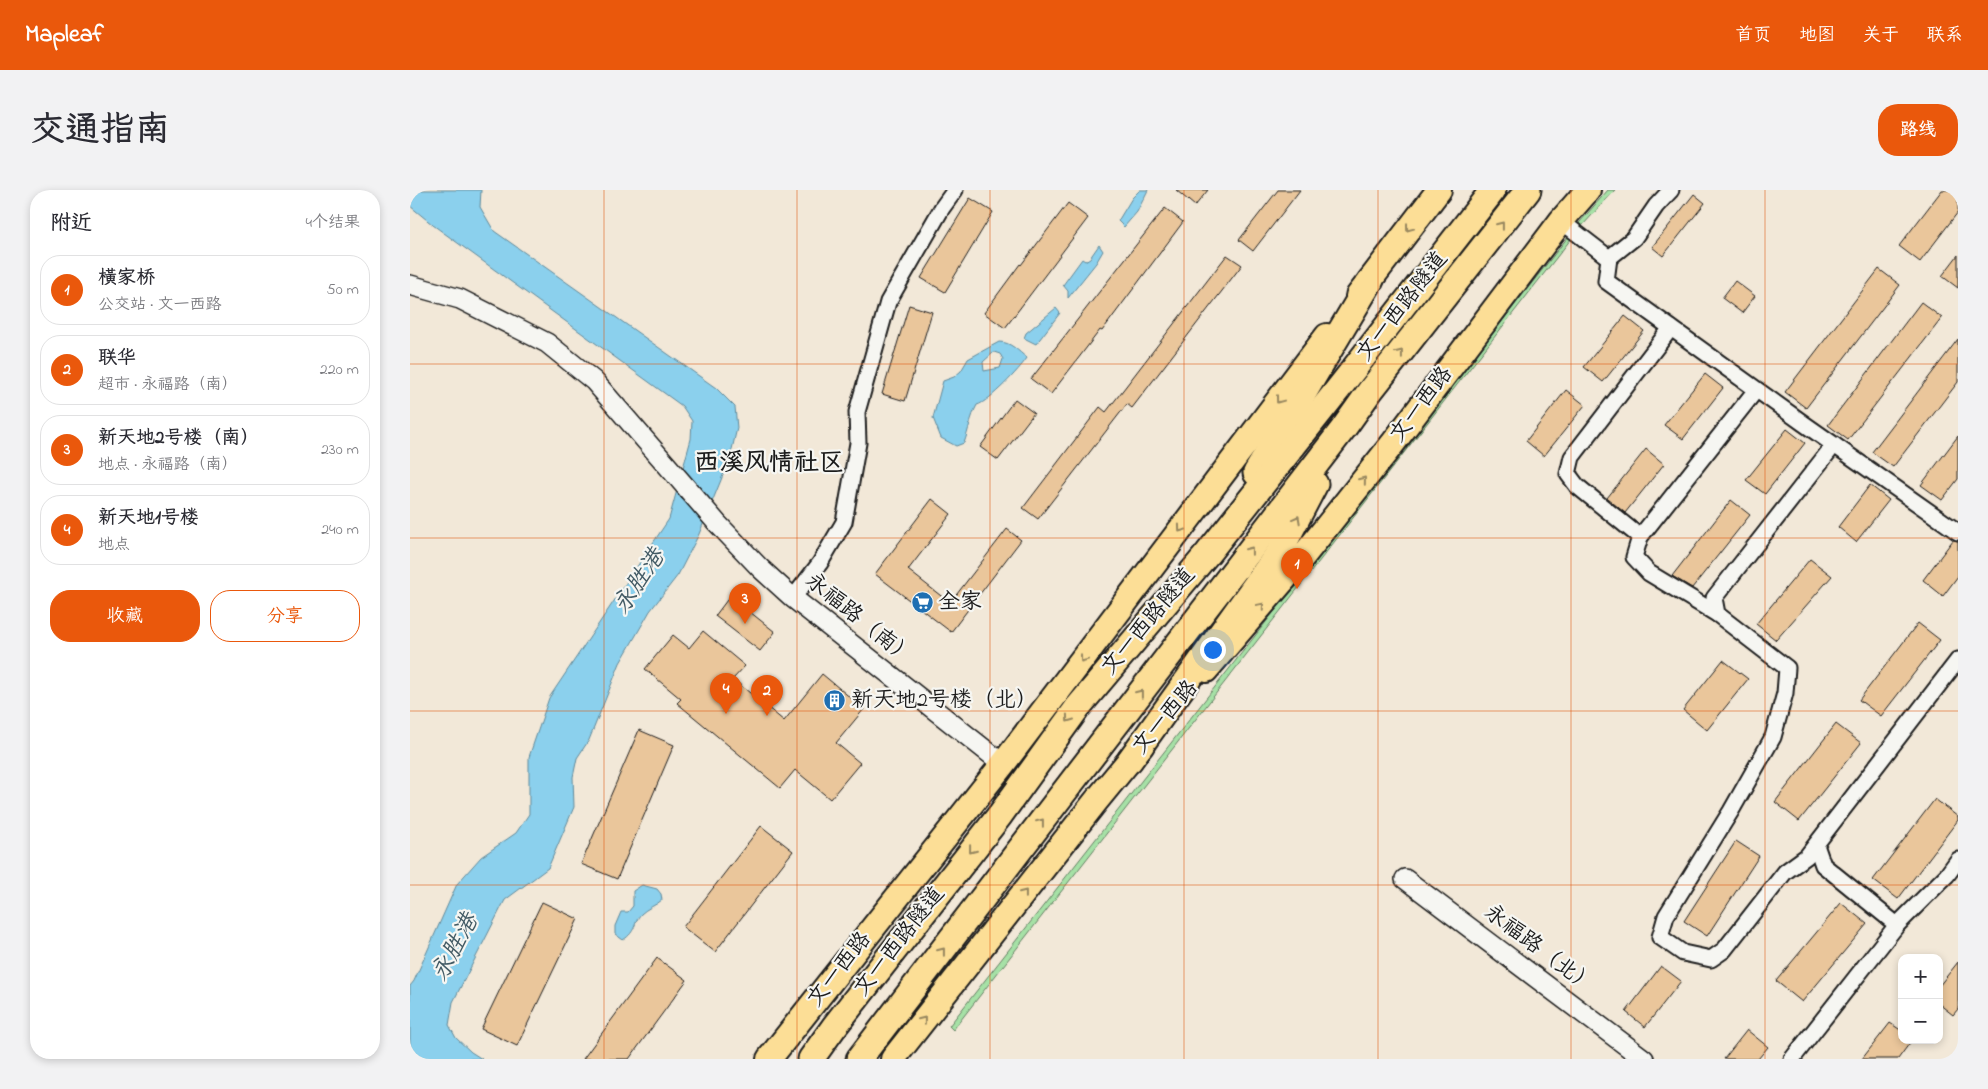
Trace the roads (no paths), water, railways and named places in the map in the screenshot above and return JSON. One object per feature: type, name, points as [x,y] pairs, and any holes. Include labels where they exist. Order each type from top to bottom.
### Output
[{"type":"highway","name":"文一西路隧道","points":[[811,1059],[1000,815],[1078,707],[1208,553],[1343,384],[1493,190]]},
{"type":"highway","name":"文一西路隧道","points":[[859,1059],[1370,391],[1528,190]]},
{"type":"highway","points":[[1208,553],[1371,280]]},
{"type":"highway","points":[[1130,760],[1280,551],[1343,428]]},
{"type":"highway","points":[[807,1059],[834,1027]]},
{"type":"main road","name":"文一西路","points":[[769,1059],[1003,764],[1439,190]]},
{"type":"main road","name":"文一西路","points":[[893,1059],[1130,760],[1293,569],[1394,442],[1562,221],[1588,190]]},
{"type":"street","points":[[793,598],[820,563],[844,522],[858,443],[857,412],[888,302],[942,208],[955,190]]},
{"type":"street","points":[[1671,190],[1656,206],[1634,238],[1609,258],[1606,281],[1756,390],[1958,532]]},
{"type":"street","points":[[1562,221],[1609,258]]},
{"type":"street","name":"永福路（南）","points":[[410,285],[460,299],[547,343],[594,381],[717,523],[760,568],[793,598],[1003,764]]},
{"type":"street","points":[[1640,537],[1577,486],[1568,474],[1572,457],[1671,328]]},
{"type":"street","points":[[1756,390],[1640,537],[1634,557],[1649,573],[1717,614],[1787,668],[1785,692],[1773,737],[1731,811],[1666,916],[1660,937],[1683,953],[1711,959],[1724,950],[1785,872],[1807,856],[1816,845],[1958,660]]},
{"type":"street","points":[[1717,614],[1714,598],[1834,445]]},
{"type":"street","points":[[1816,845],[1823,865],[1897,925]]},
{"type":"street","points":[[1792,1059],[1897,925],[1947,875],[1958,860]]},
{"type":"street","name":"永福路（北）","points":[[1406,879],[1644,1059]]},
{"type":"water","name":"永胜港","points":[[410,190],[481,190],[480,207],[494,231],[716,388],[735,407],[737,428],[730,458],[699,534],[678,575],[650,611],[620,663],[589,740],[577,758],[573,777],[574,807],[548,868],[505,900],[453,1002],[449,1025],[456,1038],[482,1059],[410,1059],[410,986],[414,981],[457,884],[481,857],[516,833],[529,814],[529,757],[549,698],[669,519],[691,439],[692,421],[682,406],[433,225],[410,206]]},
{"type":"water","points":[[1140,190],[1148,190],[1137,212],[1124,227],[1118,221],[1132,198]]},
{"type":"water","points":[[1099,245],[1103,251],[1096,263],[1068,298],[1068,291],[1063,285],[1082,259],[1085,261],[1090,258]]},
{"type":"water","points":[[1056,308],[1060,313],[1036,344],[1024,338],[1026,333]]},
{"type":"water","points":[[999,342],[1011,345],[1027,358],[996,392],[977,405],[964,443],[956,446],[941,438],[933,418],[943,381],[954,377],[961,371],[968,359]],"holes":[[[994,352],[1000,354],[1003,359],[1000,368],[984,371],[983,362]]]},
{"type":"water","points":[[642,885],[657,889],[661,894],[662,900],[641,914],[631,933],[623,940],[615,934],[615,926],[621,912],[628,912],[633,906],[633,891]]},
{"type":"place","name":"横家桥","points":[[1297,589]]},
{"type":"place","name":"全家","points":[[922,603]]},
{"type":"place","name":"新天地2号楼（南）","points":[[745,624]]},
{"type":"place","name":"新天地2号楼（北）","points":[[835,701]]},
{"type":"place","name":"新天地1号楼","points":[[726,714]]},
{"type":"place","name":"联华","points":[[767,716]]},
{"type":"district","name":"西溪风情社区","points":[[769,464]]}]
